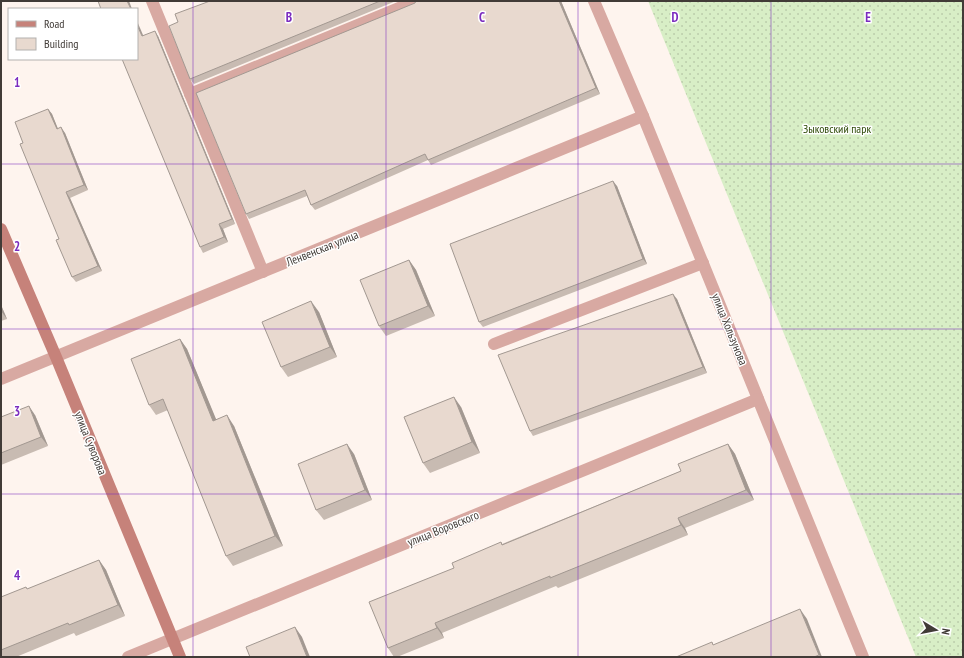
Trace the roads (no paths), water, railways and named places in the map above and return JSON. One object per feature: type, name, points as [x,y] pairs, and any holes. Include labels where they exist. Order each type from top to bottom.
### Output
[{"type":"street","points":[[152,1],[263,272]]},
{"type":"street","points":[[190,94],[416,1]]},
{"type":"street","name":"улица Хользунова","points":[[594,1],[643,116],[864,657]]},
{"type":"street","name":"Ленвенская улица","points":[[1,379],[643,116]]},
{"type":"street","name":"улица Суворова","points":[[1,229],[56,357],[180,657]]},
{"type":"street","points":[[494,344],[703,263]]},
{"type":"street","name":"улица Воровского","points":[[128,657],[758,399]]},
{"type":"park label","name":"Зыковский парк","points":[[837,128]]}]
